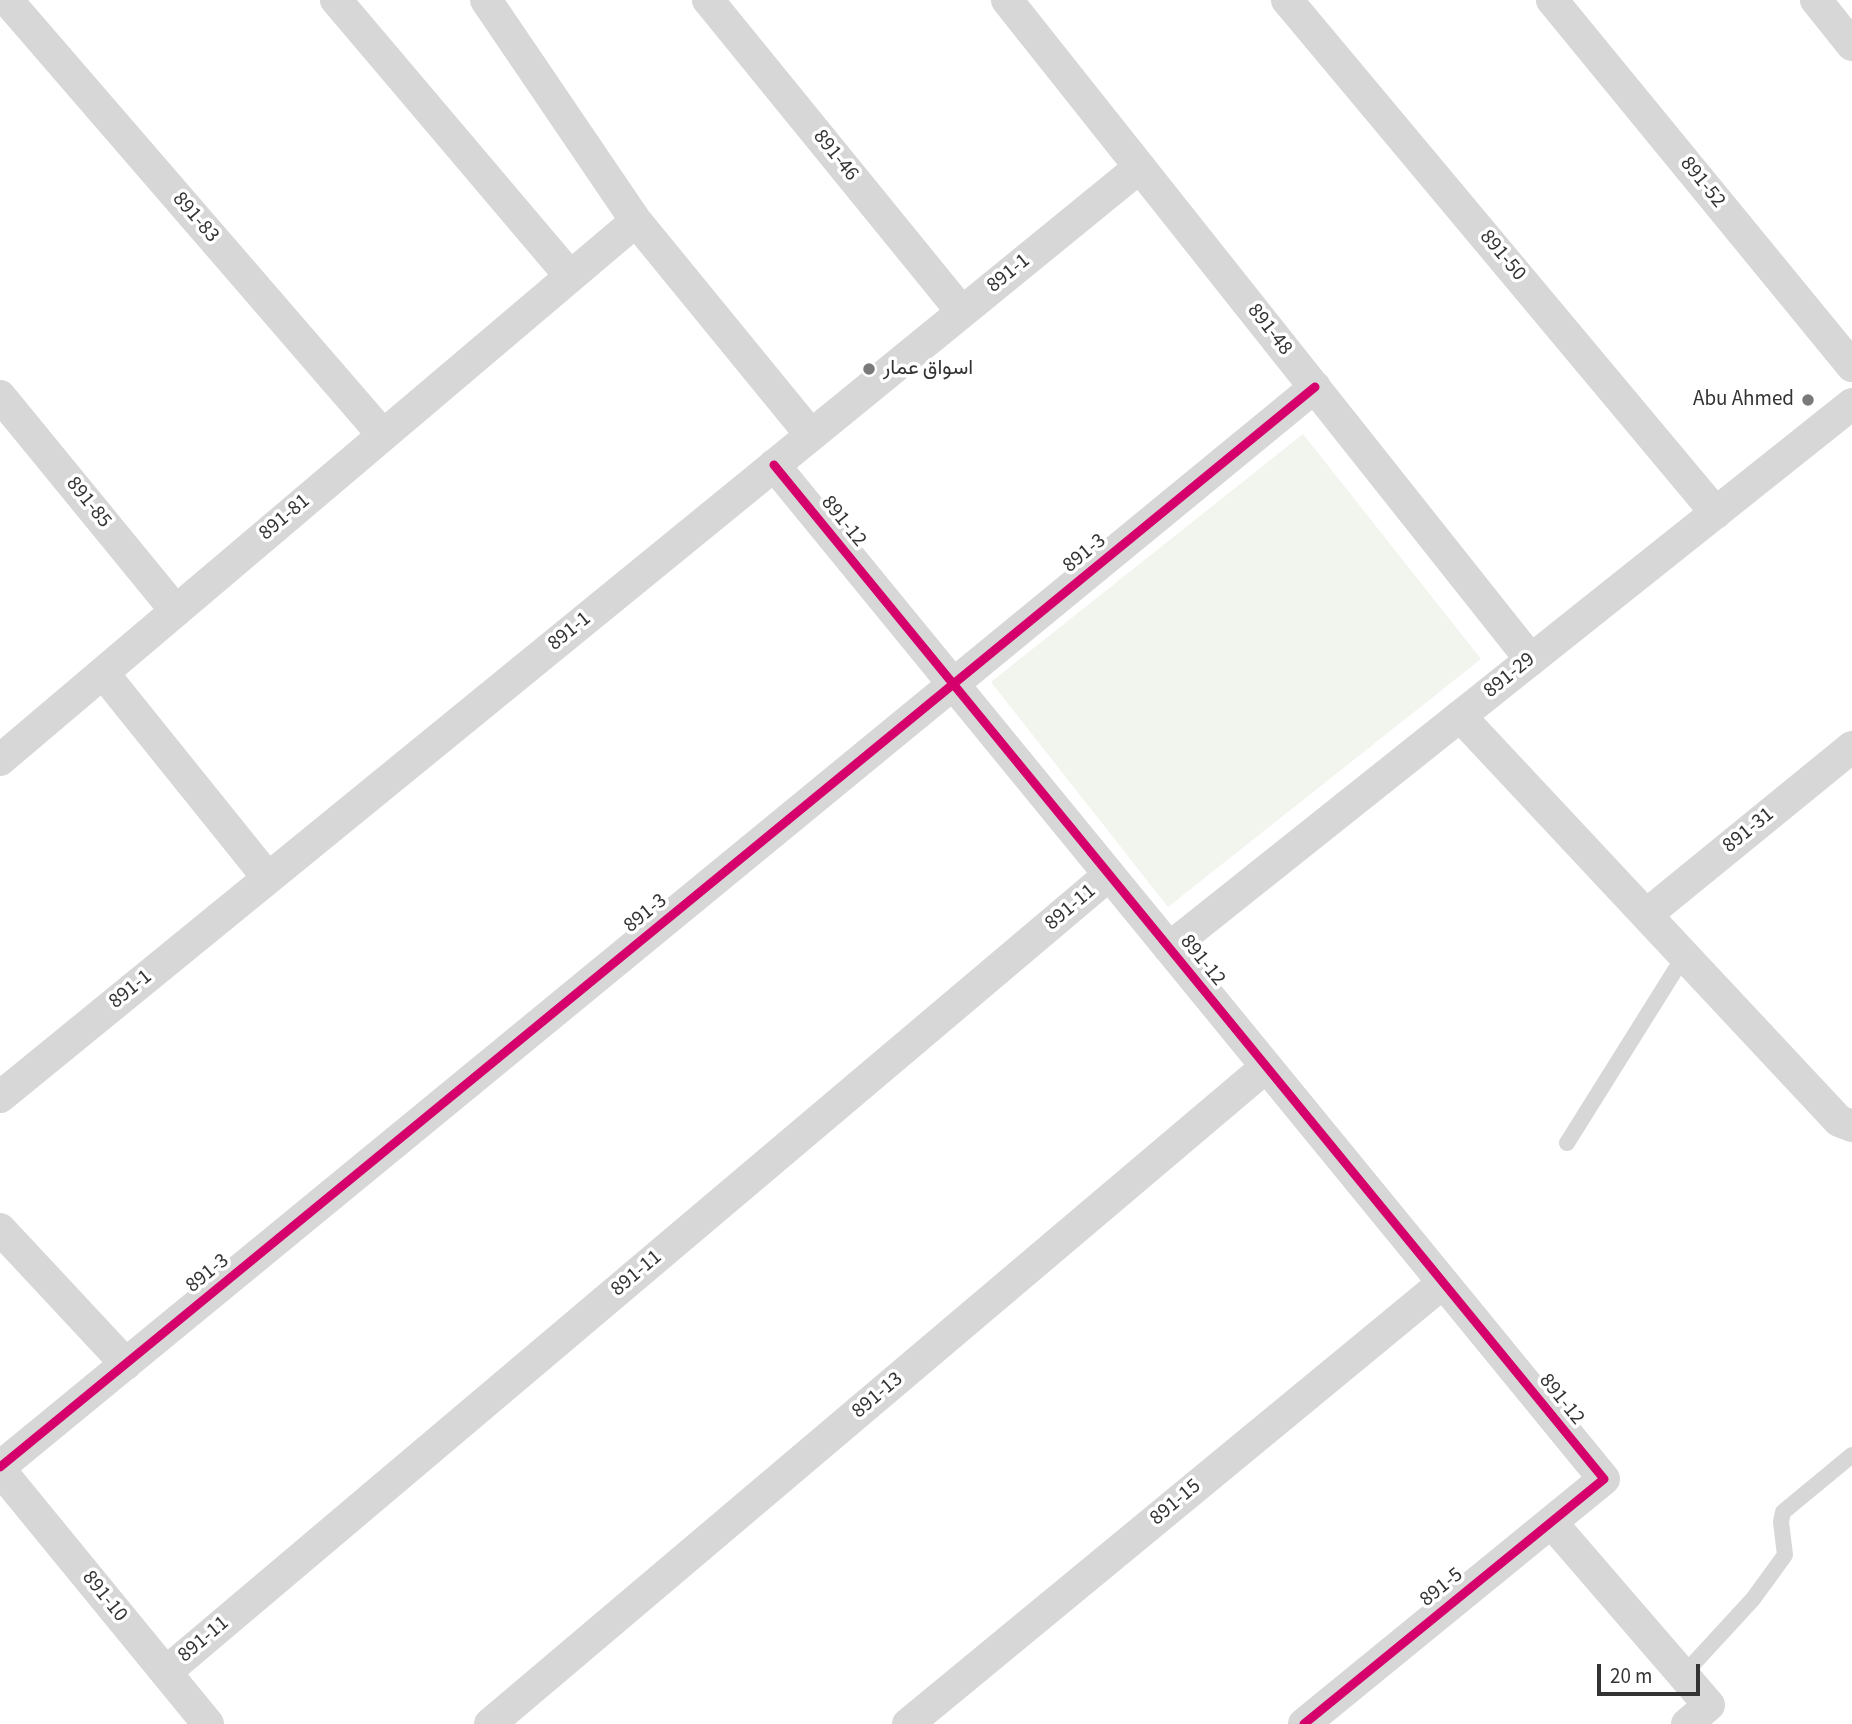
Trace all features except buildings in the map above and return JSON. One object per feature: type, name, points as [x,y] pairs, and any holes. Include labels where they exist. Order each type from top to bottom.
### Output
[{"type":"street","name":"891-83","points":[[8,0],[383,435]]},
{"type":"street","points":[[337,0],[570,276]]},
{"type":"street","points":[[486,0],[635,220],[811,435]]},
{"type":"street","name":"891-46","points":[[708,0],[962,312]]},
{"type":"street","name":"891-48","points":[[1007,0],[1531,660]]},
{"type":"street","name":"891-50","points":[[1287,0],[1716,513]]},
{"type":"street","name":"891-52","points":[[1552,0],[1852,366]]},
{"type":"street","points":[[1816,0],[1852,45]]},
{"type":"street","name":"891-1","points":[[0,1097],[1140,167]]},
{"type":"street","name":"891-81","points":[[0,760],[635,220]]},
{"type":"street","name":"891-3","points":[[0,1469],[1315,387]]},
{"type":"street","name":"891-85","points":[[0,396],[176,611]]},
{"type":"street","name":"891-29","points":[[1169,948],[1852,404]]},
{"type":"street","name":"891-12","points":[[774,465],[1604,1479]]},
{"type":"street","points":[[103,673],[268,878]]},
{"type":"street","points":[[1460,716],[1685,956],[1848,1119]]},
{"type":"street","name":"891-31","points":[[1646,915],[1852,747]]},
{"type":"street","name":"891-11","points":[[166,1672],[1109,875]]},
{"type":"street","name":"891-13","points":[[490,1724],[1266,1067]]},
{"type":"street","points":[[0,1229],[126,1364]]},
{"type":"street","name":"891-15","points":[[908,1724],[1443,1283]]},
{"type":"street","name":"891-10","points":[[0,1469],[208,1724]]},
{"type":"street","name":"891-5","points":[[1304,1724],[1604,1479]]},
{"type":"street","points":[[1551,1522],[1682,1675],[1698,1715]]},
{"type":"lane","points":[[1567,1143],[1685,956]]},
{"type":"lane","points":[[1682,1675],[1754,1599],[1785,1555],[1781,1522],[1783,1512],[1852,1455]]},
{"type":"shaded area","points":[[1303,434],[1481,659],[1168,907],[991,682]]},
{"type":"cycle path","points":[[0,1467],[1315,387]]},
{"type":"cycle path","points":[[774,465],[1604,1479],[1304,1724]]},
{"type":"place","name":"اسواق عمار","points":[[869,369]]},
{"type":"place","name":"Abu Ahmed","points":[[1808,400]]}]
